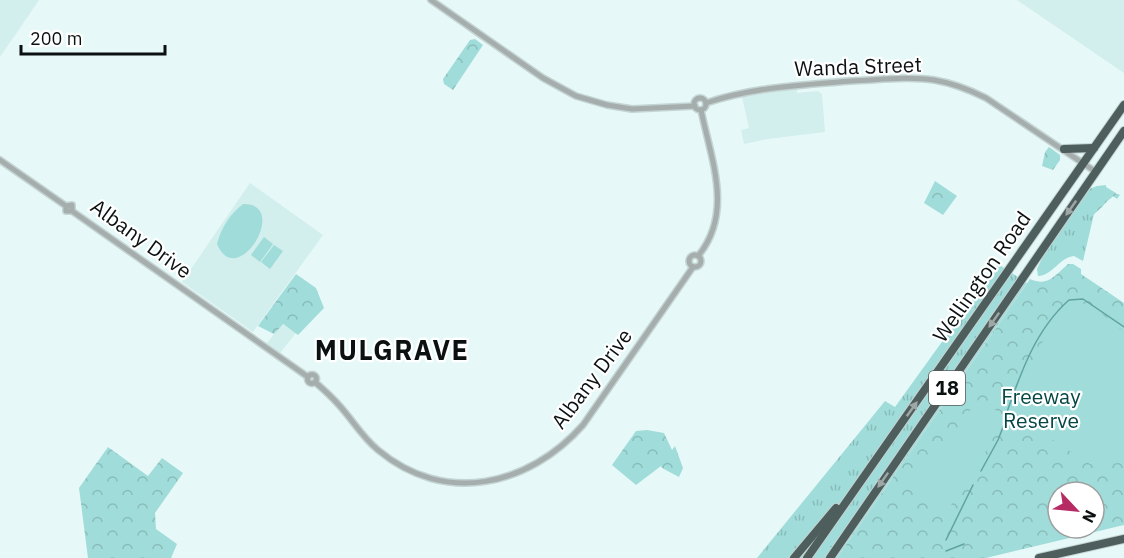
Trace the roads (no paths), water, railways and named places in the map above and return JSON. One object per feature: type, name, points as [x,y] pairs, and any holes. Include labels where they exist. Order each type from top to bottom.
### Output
[{"type":"highway","name":"Wellington Road","points":[[807,558],[1124,105]]},
{"type":"highway","name":"Wellington Road","points":[[830,558],[1124,132]]},
{"type":"highway","points":[[1064,149],[1094,148]]},
{"type":"highway","points":[[1006,275],[1019,284]]},
{"type":"highway","points":[[794,558],[874,462]]},
{"type":"highway","points":[[1039,558],[1124,539]]},
{"type":"street","points":[[431,0],[543,78],[576,96],[599,104],[632,109],[695,106],[701,110],[706,107],[706,103],[699,98],[695,106]]},
{"type":"street","name":"Wanda Street","points":[[706,103],[776,87],[906,78],[936,80],[986,98],[1096,172]]},
{"type":"street","name":"Albany Drive","points":[[0,160],[66,206],[66,211],[72,211],[308,377],[314,375],[315,382],[338,404],[376,449],[414,472],[437,479],[465,483],[517,474],[538,464],[572,438],[693,267],[697,267],[700,263],[698,256],[712,234],[718,206],[718,192],[701,110]]},
{"type":"waterway","points":[[1007,412],[1031,352],[1047,324],[1069,300],[1083,299],[1124,327]]},
{"type":"waterway","points":[[981,471],[1005,422]]},
{"type":"waterway","points":[[946,540],[973,485]]},
{"type":"waterway","points":[[946,551],[964,544]]},
{"type":"district","name":"MULGRAVE","points":[[392,351]]},
{"type":"park label","name":"Freeway Reserve","points":[[1041,409]]}]
